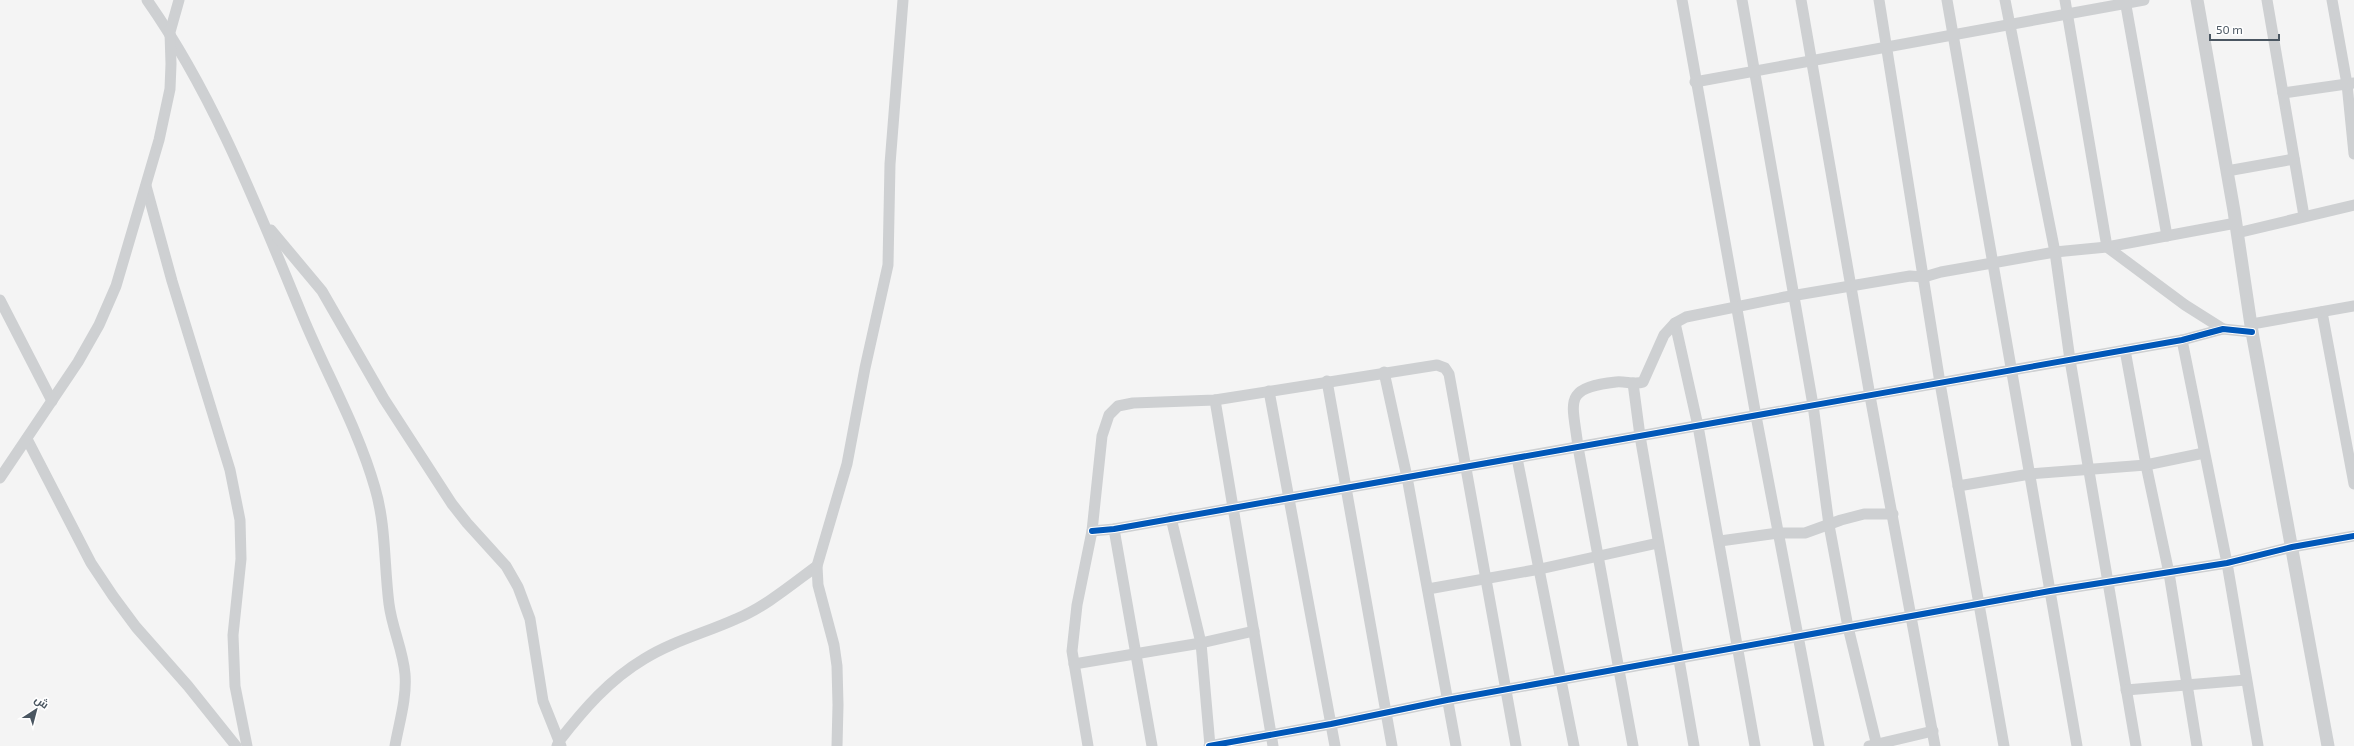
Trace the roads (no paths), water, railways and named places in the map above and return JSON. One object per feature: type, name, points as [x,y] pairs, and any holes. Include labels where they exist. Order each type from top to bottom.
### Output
[{"type":"street","points":[[147,0],[170,32],[217,120],[265,223],[301,313],[352,421],[375,488],[381,513],[389,605],[405,675],[395,746]]},
{"type":"street","points":[[0,478],[27,440],[82,356],[99,325],[116,286],[160,140],[170,89],[172,64],[170,32],[179,0]]},
{"type":"street","points":[[837,746],[838,705],[834,645],[818,585],[817,566],[847,464],[865,368],[888,265],[890,164],[903,0]]},
{"type":"street","points":[[1682,0],[1695,82],[1756,416],[1819,746]]},
{"type":"street","points":[[1742,0],[1813,405],[1829,525],[1848,627],[1874,745],[1933,731]]},
{"type":"street","points":[[1801,0],[1870,396],[1935,746]]},
{"type":"street","points":[[1878,0],[1940,383],[2004,746]]},
{"type":"street","points":[[1946,0],[1994,264],[2077,746]]},
{"type":"street","points":[[2005,0],[2055,252],[2070,360],[2136,746]]},
{"type":"street","points":[[2065,0],[2108,247],[2185,305],[2223,329]]},
{"type":"street","points":[[1695,82],[1811,62],[2125,2],[2144,0]]},
{"type":"street","points":[[2197,0],[2237,228],[2252,328],[2328,746]]},
{"type":"street","points":[[2267,0],[2304,216]]},
{"type":"street","points":[[2332,0],[2351,84],[2354,154]]},
{"type":"street","points":[[2125,2],[2166,236]]},
{"type":"street","points":[[2283,93],[2351,84]]},
{"type":"street","points":[[2227,171],[2294,159]]},
{"type":"street","points":[[146,186],[172,281],[230,470],[240,520],[241,559],[233,635],[234,686],[247,746]]},
{"type":"street","points":[[1633,746],[1578,447],[1573,400],[1577,392],[1584,387],[1616,382],[1643,382],[1646,379],[1664,335],[1675,323],[1686,317],[1736,306],[1910,276],[1924,277],[1941,272],[1994,264],[2055,252],[2108,247],[2166,236],[2237,228],[2354,205]]},
{"type":"street","points":[[265,223],[322,291],[384,399],[452,504],[506,566],[518,587],[530,618],[543,701],[559,744]]},
{"type":"street","points":[[0,300],[52,401]]},
{"type":"street","points":[[1092,531],[1114,529],[1870,396],[2182,340],[2223,329],[2252,328],[2354,306]]},
{"type":"street","points":[[2322,312],[2354,484]]},
{"type":"street","points":[[1675,323],[1698,426],[1720,541],[1737,648],[1755,746]]},
{"type":"street","points":[[2182,340],[2227,563],[2258,746]]},
{"type":"street","points":[[2125,350],[2146,465],[2169,573],[2186,686],[2197,746]]},
{"type":"street","points":[[1088,746],[1072,651],[1077,605],[1092,531],[1102,436],[1109,415],[1118,406],[1133,402],[1215,400],[1384,372],[1437,365],[1445,368],[1449,374],[1507,689],[1516,746]]},
{"type":"street","points":[[1384,372],[1407,477],[1456,746]]},
{"type":"street","points":[[1327,381],[1392,746]]},
{"type":"street","points":[[1634,383],[1640,436],[1694,746]]},
{"type":"street","points":[[1269,391],[1334,746]]},
{"type":"street","points":[[1215,400],[1273,746]]},
{"type":"street","points":[[2342,421],[2354,421]]},
{"type":"street","points":[[27,440],[92,563],[113,596],[136,627],[188,686],[236,746]]},
{"type":"street","points":[[1958,486],[2030,474],[2089,471],[2146,465],[2204,453]]},
{"type":"street","points":[[1517,458],[1562,679],[1574,746]]},
{"type":"street","points":[[1720,541],[1778,533],[1805,533],[1864,514],[1892,514]]},
{"type":"street","points":[[1171,518],[1201,643],[1210,746],[1331,724],[1447,700],[2108,580],[2169,573],[2227,563],[2292,547],[2354,536]]},
{"type":"street","points":[[1114,529],[1152,746]]},
{"type":"street","points":[[1428,589],[1540,569],[1658,543]]},
{"type":"street","points":[[559,744],[588,704],[613,680],[643,659],[674,642],[736,619],[758,608],[817,566]]},
{"type":"street","points":[[1074,664],[1201,643],[1254,631]]},
{"type":"street","points":[[2126,690],[2246,680]]}]
